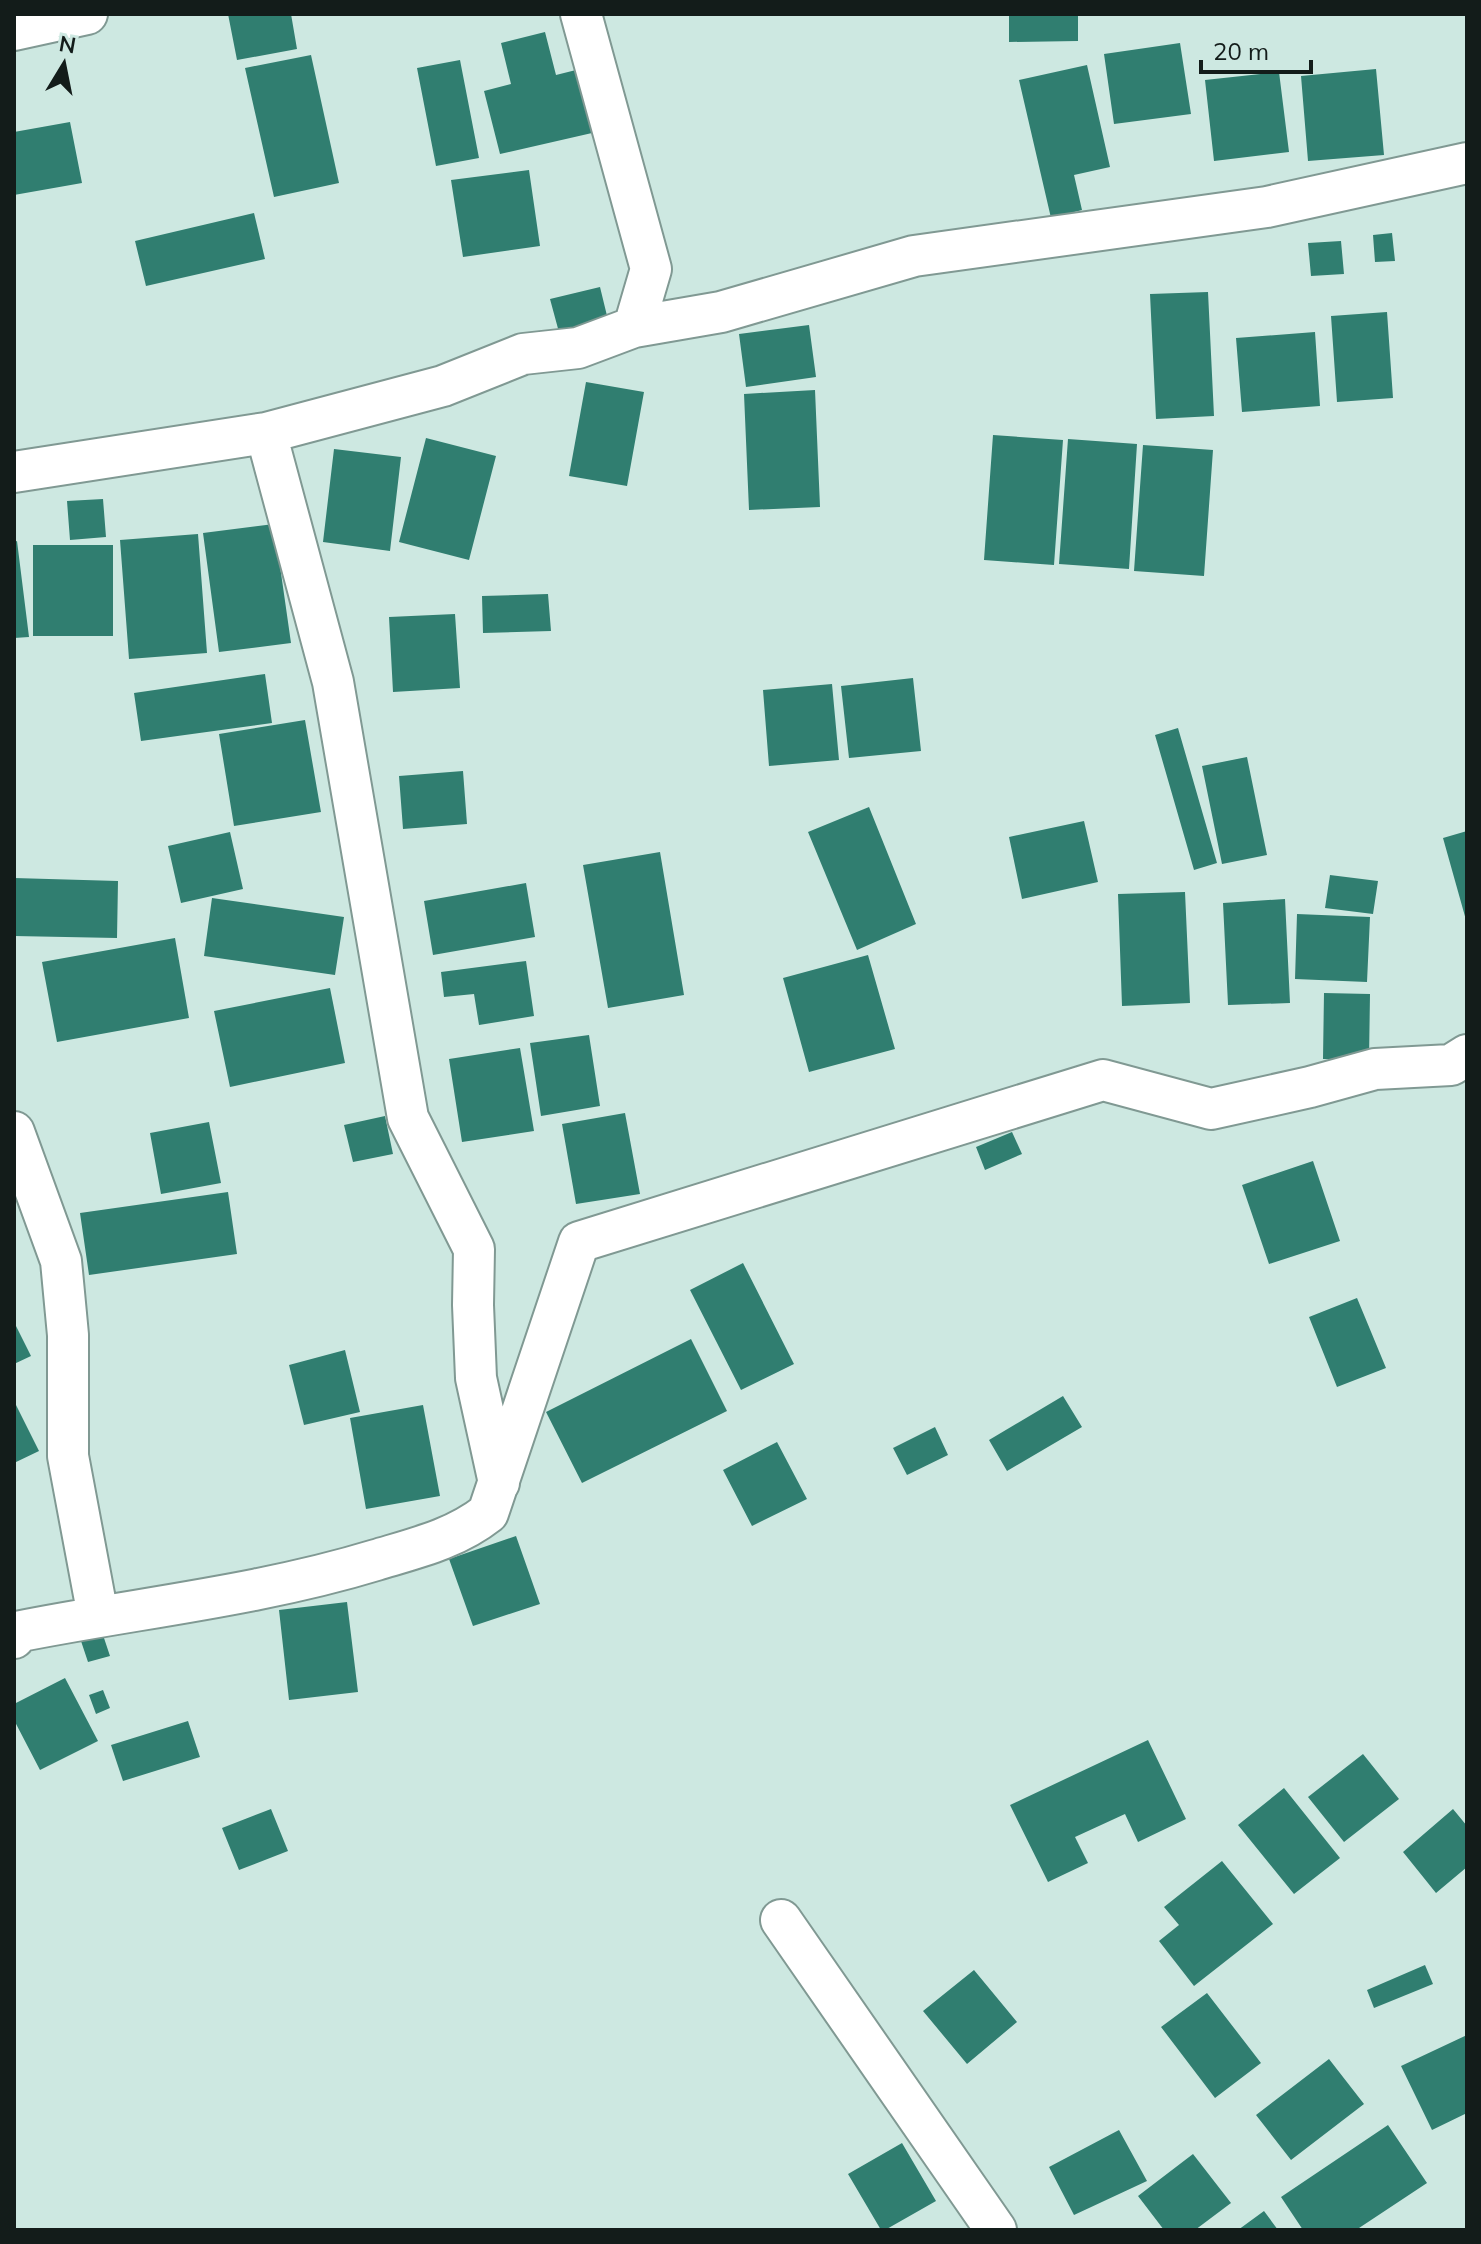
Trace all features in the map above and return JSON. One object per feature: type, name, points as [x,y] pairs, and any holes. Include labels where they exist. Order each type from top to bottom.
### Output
[{"type":"street","points":[[14,30],[87,14]]},
{"type":"street","points":[[581,14],[651,269],[634,327]]},
{"type":"street","points":[[14,472],[266,433],[443,386],[523,354],[578,348],[634,327],[721,312],[914,256],[1267,207],[1467,163]]},
{"type":"street","points":[[651,269],[721,312]]},
{"type":"street","points":[[266,433],[333,682],[408,1118],[474,1249],[476,1378],[500,1484]]},
{"type":"street","points":[[15,1634],[323,1576],[436,1543],[468,1529],[488,1513],[500,1484],[579,1242],[1103,1080],[1211,1109],[1375,1069],[1451,1065],[1467,1055]]},
{"type":"street","points":[[14,1132],[61,1261],[68,1335],[68,1456],[98,1616]]},
{"type":"street","points":[[781,1920],[996,2230]]},
{"type":"building","points":[[228,14],[291,14],[297,49],[237,60]]},
{"type":"building","points":[[1009,14],[1078,14],[1078,41],[1009,42]]},
{"type":"building","points":[[545,32],[556,75],[576,70],[592,133],[500,154],[484,91],[511,84],[501,43]]},
{"type":"building","points":[[1180,43],[1191,114],[1114,124],[1104,54]]},
{"type":"building","points":[[311,55],[339,183],[274,197],[245,68]]},
{"type":"building","points":[[460,60],[479,158],[436,166],[417,68]]},
{"type":"building","points":[[1087,65],[1110,167],[1074,175],[1082,210],[1051,218],[1019,80]]},
{"type":"building","points":[[1376,69],[1384,155],[1308,161],[1301,76]]},
{"type":"building","points":[[1279,72],[1289,152],[1214,161],[1205,80]]},
{"type":"building","points":[[70,122],[82,183],[14,195],[14,132]]},
{"type":"building","points":[[529,170],[540,246],[463,257],[451,180]]},
{"type":"building","points":[[254,213],[265,259],[146,286],[135,241]]},
{"type":"building","points":[[1392,233],[1395,261],[1375,262],[1373,235]]},
{"type":"building","points":[[1341,241],[1344,274],[1311,276],[1308,243]]},
{"type":"building","points":[[600,287],[609,324],[560,336],[550,299]]},
{"type":"building","points":[[1208,292],[1214,416],[1156,419],[1150,294]]},
{"type":"building","points":[[1387,312],[1393,398],[1337,402],[1331,316]]},
{"type":"building","points":[[809,325],[816,377],[746,387],[739,334]]},
{"type":"building","points":[[1315,332],[1320,406],[1242,412],[1236,338]]},
{"type":"building","points":[[586,382],[644,392],[627,486],[569,476]]},
{"type":"building","points":[[815,390],[820,507],[749,510],[744,394]]},
{"type":"building","points":[[993,435],[1063,440],[1054,565],[984,560]]},
{"type":"building","points":[[426,438],[496,456],[469,560],[399,542]]},
{"type":"building","points":[[1068,439],[1137,444],[1129,569],[1059,564]]},
{"type":"building","points":[[1143,445],[1213,450],[1204,576],[1134,571]]},
{"type":"building","points":[[334,449],[401,457],[390,551],[323,542]]},
{"type":"building","points":[[103,499],[106,537],[70,540],[67,501]]},
{"type":"building","points":[[274,524],[291,643],[219,652],[203,533]]},
{"type":"building","points":[[198,534],[207,653],[129,659],[120,540]]},
{"type":"building","points":[[17,541],[29,637],[14,638],[14,542]]},
{"type":"building","points":[[33,545],[113,545],[113,636],[33,636]]},
{"type":"building","points":[[548,594],[551,631],[483,633],[482,596]]},
{"type":"building","points":[[455,614],[460,688],[393,692],[389,617]]},
{"type":"building","points":[[265,674],[272,723],[141,741],[134,693]]},
{"type":"building","points":[[913,678],[921,751],[849,758],[841,686]]},
{"type":"building","points":[[832,684],[839,760],[769,766],[763,690]]},
{"type":"building","points":[[305,720],[321,812],[234,826],[219,734]]},
{"type":"building","points":[[1178,728],[1217,863],[1194,870],[1155,735]]},
{"type":"building","points":[[1247,757],[1267,855],[1222,864],[1202,766]]},
{"type":"building","points":[[463,771],[467,824],[403,829],[399,776]]},
{"type":"building","points":[[869,807],[916,924],[857,950],[808,832]]},
{"type":"building","points":[[1084,821],[1098,882],[1022,899],[1009,837]]},
{"type":"building","points":[[1467,831],[1467,920],[1466,920],[1443,838]]},
{"type":"building","points":[[230,832],[243,889],[181,903],[168,846]]},
{"type":"building","points":[[660,852],[684,995],[608,1008],[583,865]]},
{"type":"building","points":[[1330,875],[1378,881],[1373,914],[1325,908]]},
{"type":"building","points":[[14,878],[118,881],[117,938],[14,936]]},
{"type":"building","points":[[526,883],[535,937],[433,955],[424,901]]},
{"type":"building","points":[[1185,892],[1190,1003],[1122,1006],[1118,894]]},
{"type":"building","points":[[212,898],[344,917],[335,975],[204,956]]},
{"type":"building","points":[[1285,899],[1290,1003],[1228,1005],[1223,903]]},
{"type":"building","points":[[1297,914],[1370,917],[1367,982],[1295,979]]},
{"type":"building","points":[[175,938],[189,1018],[57,1042],[42,962]]},
{"type":"building","points":[[868,955],[895,1049],[809,1072],[783,978]]},
{"type":"building","points":[[526,961],[534,1016],[479,1025],[474,994],[444,997],[441,972]]},
{"type":"building","points":[[330,988],[345,1063],[230,1087],[214,1011]]},
{"type":"building","points":[[1324,993],[1370,994],[1369,1060],[1323,1059]]},
{"type":"building","points":[[589,1035],[600,1106],[541,1116],[530,1043]]},
{"type":"building","points":[[520,1048],[534,1131],[462,1142],[449,1059]]},
{"type":"building","points":[[625,1113],[640,1194],[576,1204],[562,1124]]},
{"type":"building","points":[[385,1116],[393,1154],[353,1162],[344,1125]]},
{"type":"building","points":[[209,1122],[221,1183],[161,1194],[150,1133]]},
{"type":"building","points":[[1012,1132],[1022,1154],[985,1170],[976,1147]]},
{"type":"building","points":[[1313,1161],[1340,1241],[1269,1264],[1242,1185]]},
{"type":"building","points":[[228,1192],[237,1254],[89,1275],[80,1213]]},
{"type":"building","points":[[743,1263],[794,1364],[741,1390],[690,1290]]},
{"type":"building","points":[[1357,1298],[1386,1368],[1337,1387],[1309,1317]]},
{"type":"building","points":[[14,1322],[31,1356],[14,1364]]},
{"type":"building","points":[[691,1339],[727,1411],[582,1483],[546,1412]]},
{"type":"building","points":[[345,1350],[360,1412],[304,1425],[289,1365]]},
{"type":"building","points":[[1063,1396],[1082,1427],[1007,1471],[989,1440]]},
{"type":"building","points":[[14,1401],[39,1451],[14,1463]]},
{"type":"building","points":[[423,1405],[440,1496],[366,1509],[350,1418]]},
{"type":"building","points":[[935,1427],[948,1455],[907,1475],[893,1448]]},
{"type":"building","points":[[777,1442],[807,1499],[752,1526],[723,1470]]},
{"type":"building","points":[[516,1536],[540,1604],[473,1626],[449,1559]]},
{"type":"building","points":[[347,1602],[358,1692],[289,1700],[279,1610]]},
{"type":"building","points":[[102,1632],[110,1656],[88,1662],[80,1638]]},
{"type":"building","points":[[65,1678],[98,1741],[40,1770],[14,1720],[14,1704]]},
{"type":"building","points":[[103,1690],[110,1708],[96,1714],[89,1695]]},
{"type":"building","points":[[188,1721],[200,1757],[123,1781],[111,1745]]},
{"type":"building","points":[[1148,1740],[1186,1819],[1138,1842],[1125,1814],[1075,1837],[1088,1863],[1048,1882],[1010,1805]]},
{"type":"building","points":[[1363,1754],[1399,1799],[1344,1842],[1308,1797]]},
{"type":"building","points":[[1284,1788],[1340,1858],[1294,1894],[1238,1825]]},
{"type":"building","points":[[271,1809],[288,1851],[239,1870],[222,1828]]},
{"type":"building","points":[[1453,1809],[1467,1826],[1467,1867],[1436,1893],[1403,1852]]},
{"type":"building","points":[[1222,1861],[1273,1924],[1194,1986],[1159,1941],[1179,1925],[1164,1907]]},
{"type":"building","points":[[1425,1965],[1433,1984],[1374,2008],[1367,1990]]},
{"type":"building","points":[[974,1970],[1017,2022],[967,2064],[923,2011]]},
{"type":"building","points":[[1207,1993],[1261,2063],[1215,2098],[1161,2027]]},
{"type":"building","points":[[1467,2035],[1467,2113],[1432,2130],[1401,2066]]},
{"type":"building","points":[[1329,2059],[1364,2104],[1291,2160],[1256,2115]]},
{"type":"building","points":[[1388,2125],[1427,2183],[1356,2230],[1303,2230],[1281,2197]]},
{"type":"building","points":[[1119,2130],[1147,2181],[1074,2215],[1049,2167]]},
{"type":"building","points":[[902,2143],[936,2201],[881,2230],[848,2174]]},
{"type":"building","points":[[1193,2154],[1231,2203],[1195,2230],[1164,2230],[1138,2196]]},
{"type":"building","points":[[1264,2211],[1278,2230],[1238,2230]]}]
